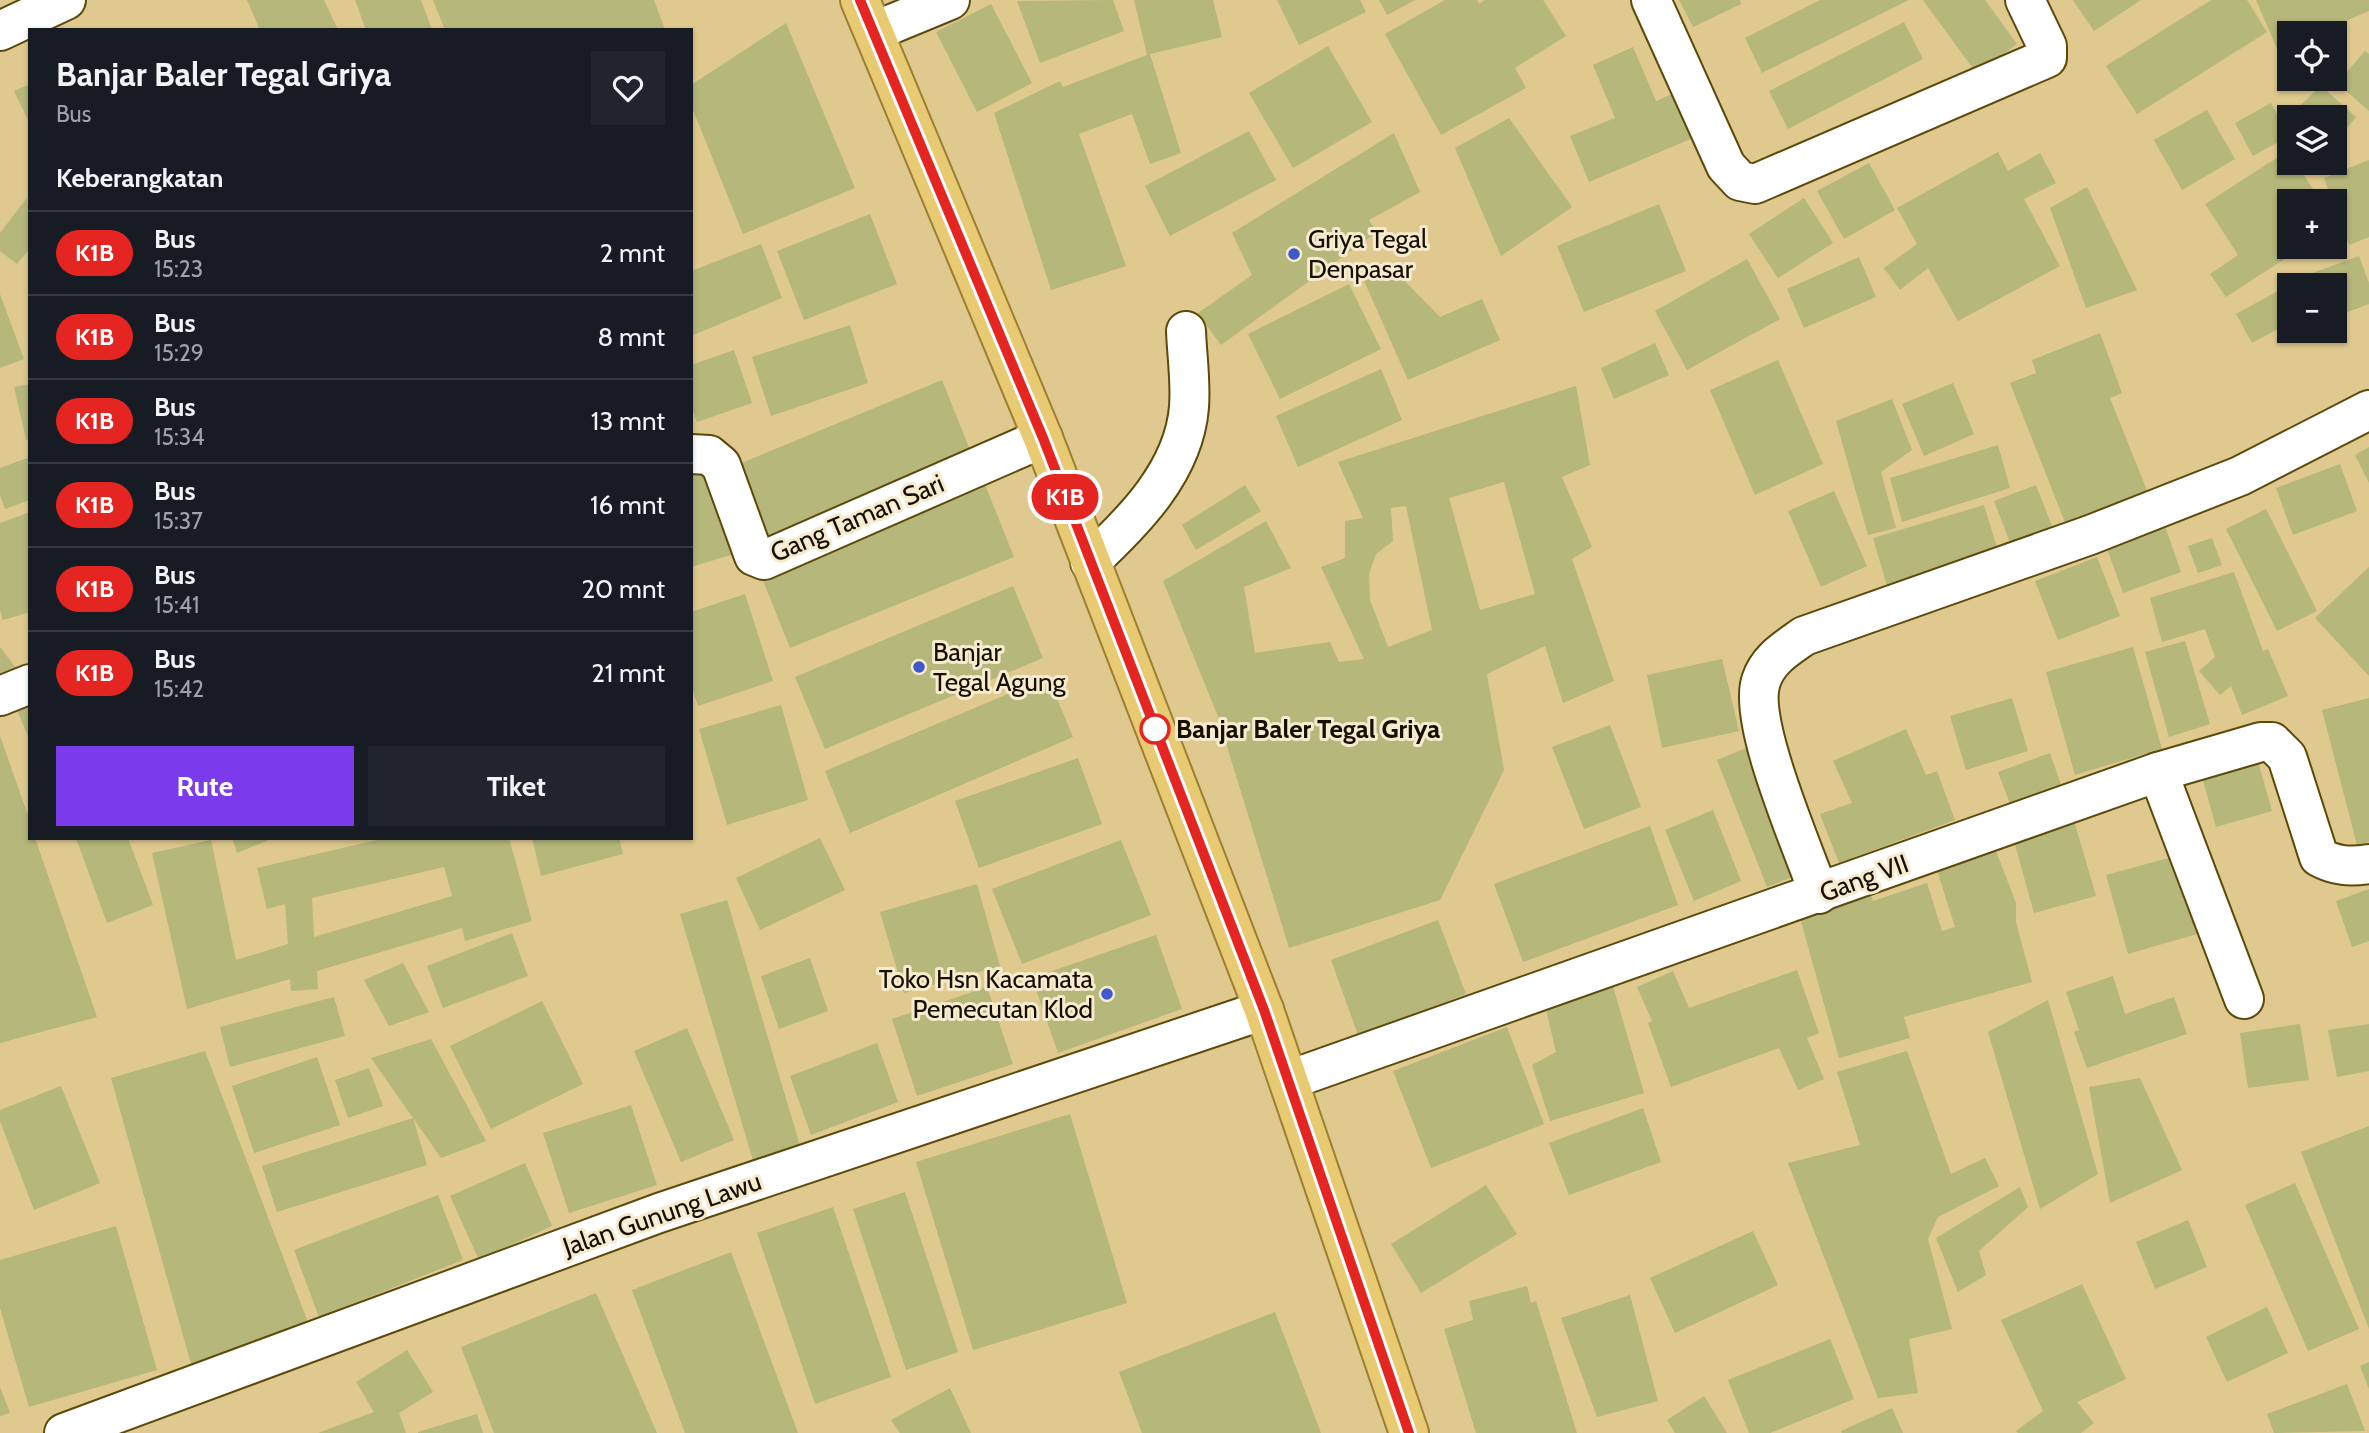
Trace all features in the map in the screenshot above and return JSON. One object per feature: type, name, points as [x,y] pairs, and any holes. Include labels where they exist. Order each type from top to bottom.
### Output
[{"type":"highway","points":[[868,16],[1043,438],[1264,1010],[1409,1433]]},
{"type":"street","points":[[0,31],[66,0]]},
{"type":"street","points":[[868,16],[950,0]]},
{"type":"street","points":[[1651,0],[1726,166],[1740,181],[1755,184],[2047,58],[2048,46],[2025,0]]},
{"type":"street","points":[[1090,562],[1135,520],[1181,448],[1189,407],[1186,331]]},
{"type":"street","points":[[1819,894],[1760,719],[1760,683],[1772,658],[1804,636],[2090,535],[2239,476],[2369,410]]},
{"type":"street","name":"Gang Taman Sari","points":[[693,454],[709,455],[721,465],[754,556],[764,560],[1043,438]]},
{"type":"street","points":[[0,696],[28,685]]},
{"type":"street","name":"Gang VII","points":[[1289,1080],[2158,772],[2261,742],[2272,742],[2287,757],[2319,857],[2331,863],[2353,866],[2369,863]]},
{"type":"street","points":[[2158,772],[2244,999]]},
{"type":"street","name":"Jalan Gunung Lawu","points":[[64,1433],[659,1213],[1264,1010]]},
{"type":"building","points":[[247,0],[324,0],[337,28],[259,28]]},
{"type":"building","points":[[355,0],[421,0],[431,28],[365,28]]},
{"type":"building","points":[[433,0],[654,0],[664,28],[444,28]]},
{"type":"building","points":[[1113,0],[1124,31],[1040,63],[1017,1]]},
{"type":"building","points":[[1134,0],[1213,0],[1222,37],[1150,54],[1181,153],[1150,164],[1132,114],[1079,134],[1126,266],[1051,290],[994,113],[1060,81],[1063,87],[1147,55]]},
{"type":"building","points":[[1277,0],[1360,0],[1366,12],[1299,45]]},
{"type":"building","points":[[1379,0],[1415,0],[1387,15]]},
{"type":"building","points":[[1445,0],[1477,0],[1479,4],[1485,0],[1543,0],[1566,36],[1515,68],[1526,88],[1441,135],[1385,34]]},
{"type":"building","points":[[1679,0],[1740,0],[1741,4],[1693,27]]},
{"type":"building","points":[[1820,0],[1909,0],[1762,73],[1745,38]]},
{"type":"building","points":[[1923,0],[1985,0],[2017,44],[1977,74]]},
{"type":"building","points":[[2073,0],[2141,0],[2094,31]]},
{"type":"building","points":[[2211,0],[2247,0],[2267,32],[2137,114],[2106,66]]},
{"type":"building","points":[[2256,0],[2369,0],[2369,11],[2346,21],[2277,21],[2277,49]]},
{"type":"building","points":[[991,4],[1032,83],[977,112],[936,32]]},
{"type":"building","points":[[1904,22],[1923,59],[1788,129],[1769,91]]},
{"type":"building","points":[[786,23],[855,188],[743,234],[693,110],[693,84]]},
{"type":"building","points":[[1328,46],[1372,122],[1293,168],[1249,93]]},
{"type":"building","points":[[1633,47],[1656,101],[1675,93],[1693,138],[1589,182],[1570,136],[1615,118],[1593,65]]},
{"type":"building","points":[[2365,51],[2369,54],[2369,111],[2346,91],[2347,72]]},
{"type":"building","points":[[28,85],[28,120],[14,91]]},
{"type":"building","points":[[2316,91],[2327,91],[2342,105],[2301,105]]},
{"type":"building","points":[[2271,103],[2277,114],[2277,143],[2253,156],[2235,123]]},
{"type":"building","points":[[2347,109],[2356,117],[2347,128]]},
{"type":"building","points":[[2207,110],[2235,159],[2182,190],[2154,140]]},
{"type":"building","points":[[1509,118],[1572,207],[1501,256],[1455,148]]},
{"type":"building","points":[[1249,131],[1276,180],[1170,236],[1145,186]]},
{"type":"building","name":"Griya Tegal Denpasar","points":[[1394,133],[1420,192],[1369,220],[1377,232],[1221,345],[1198,313],[1252,275],[1232,233]]},
{"type":"building","points":[[1998,152],[2008,171],[2040,153],[2056,183],[2024,199],[2060,266],[1958,321],[1928,268],[1900,290],[1884,268],[1917,244],[1897,208]]},
{"type":"building","points":[[2277,158],[2277,175],[2304,175],[2313,189],[2277,189],[2277,259],[2285,259],[2226,297],[2210,274],[2238,255],[2205,204]]},
{"type":"building","points":[[2369,160],[2369,237],[2349,245],[2347,189],[2328,189],[2324,178],[2347,175],[2347,169]]},
{"type":"building","points":[[1869,163],[1895,210],[1844,239],[1817,191]]},
{"type":"building","points":[[2087,187],[2137,290],[2086,308],[2050,208]]},
{"type":"building","points":[[27,198],[28,250],[17,264],[0,251],[0,233]]},
{"type":"building","points":[[1804,198],[1833,243],[1778,278],[1749,234]]},
{"type":"building","points":[[1659,204],[1686,271],[1584,312],[1557,246]]},
{"type":"building","points":[[870,214],[897,284],[804,320],[777,251]]},
{"type":"building","points":[[761,244],[782,298],[693,335],[693,270]]},
{"type":"building","points":[[2359,256],[2369,283],[2369,304],[2347,312],[2347,273],[2312,273]]},
{"type":"building","points":[[1859,257],[1876,297],[1804,328],[1787,289]]},
{"type":"building","points":[[1747,259],[1780,319],[1687,370],[1655,311]]},
{"type":"building","points":[[1387,263],[1440,317],[1482,299],[1500,340],[1408,380],[1361,274]]},
{"type":"building","points":[[1349,284],[1381,349],[1280,399],[1248,334]]},
{"type":"building","points":[[2277,292],[2277,329],[2252,343],[2236,314]]},
{"type":"building","points":[[0,294],[24,359],[0,368]]},
{"type":"building","points":[[850,325],[868,383],[771,416],[752,357]]},
{"type":"building","points":[[2100,333],[2122,393],[2110,398],[2148,493],[2066,525],[2010,383],[2036,373],[2032,360]]},
{"type":"building","points":[[1655,343],[1669,375],[1614,399],[1601,368]]},
{"type":"building","points":[[734,350],[752,403],[697,422],[693,411],[693,364]]},
{"type":"building","points":[[1778,360],[1823,464],[1755,495],[1710,390]]},
{"type":"building","points":[[1381,369],[1402,420],[1298,467],[1276,416]]},
{"type":"building","points":[[942,380],[976,465],[761,554],[727,469]]},
{"type":"building","points":[[1953,383],[1974,434],[1924,456],[1902,404]]},
{"type":"building","points":[[28,384],[26,440],[14,387]]},
{"type":"building","points":[[1576,386],[1590,465],[1562,477],[1592,547],[1572,559],[1614,681],[1563,703],[1545,646],[1487,674],[1504,770],[1440,900],[1289,948],[1217,714],[1163,581],[1266,521],[1291,568],[1244,587],[1255,653],[1330,642],[1339,662],[1364,659],[1321,567],[1345,558],[1345,521],[1363,518],[1338,462]],"holes":[[[1504,482],[1535,594],[1480,610],[1449,498]],[[1406,506],[1432,630],[1388,647],[1370,600],[1369,574],[1376,554],[1393,541],[1391,508]]]},
{"type":"building","points":[[1892,399],[1912,450],[1881,472],[1896,528],[1868,535],[1836,421]]},
{"type":"building","points":[[1998,445],[2010,488],[1902,522],[1890,478]]},
{"type":"building","points":[[2369,447],[2369,483],[2355,455]]},
{"type":"building","points":[[28,458],[28,501],[5,509],[0,495],[0,468]]},
{"type":"building","points":[[715,463],[741,552],[693,566],[693,469]]},
{"type":"building","points":[[2340,464],[2357,511],[2293,535],[2276,488]]},
{"type":"building","points":[[982,477],[1014,557],[790,648],[758,568]]},
{"type":"building","points":[[1245,485],[1261,511],[1196,550],[1182,525]]},
{"type":"building","points":[[2036,485],[2053,529],[2011,545],[1994,501]]},
{"type":"building","points":[[1834,491],[1867,566],[1821,587],[1788,511]]},
{"type":"building","points":[[1984,505],[1999,554],[1887,586],[1873,538]]},
{"type":"building","points":[[2266,509],[2317,611],[2277,631],[2226,529]]},
{"type":"building","points":[[28,513],[28,613],[3,620],[0,610],[0,523]]},
{"type":"building","points":[[2164,523],[2181,572],[2123,593],[2105,543]]},
{"type":"building","points":[[2212,538],[2222,565],[2198,573],[2188,546]]},
{"type":"building","points":[[2097,557],[2120,616],[2058,640],[2035,581]]},
{"type":"building","points":[[2369,567],[2369,676],[2315,618]]},
{"type":"building","points":[[2234,572],[2263,651],[2268,649],[2288,696],[2242,715],[2231,686],[2220,695],[2199,671],[2215,657],[2205,629],[2162,642],[2150,598]]},
{"type":"building","name":"Banjar Tegal Agung","points":[[1013,586],[1043,658],[825,749],[795,677]]},
{"type":"building","points":[[745,594],[773,681],[698,706],[693,691],[693,611]]},
{"type":"building","points":[[2185,641],[2210,724],[2169,737],[2145,652]]},
{"type":"building","points":[[0,647],[16,668],[0,674]]},
{"type":"building","points":[[2133,647],[2162,749],[2075,775],[2046,672]]},
{"type":"building","points":[[1722,659],[1739,731],[1662,748],[1647,675]]},
{"type":"building","points":[[1048,677],[1073,737],[850,833],[825,771]]},
{"type":"building","points":[[2012,698],[2028,751],[1966,770],[1950,716]]},
{"type":"building","points":[[2369,698],[2369,842],[2357,845],[2322,710]]},
{"type":"building","points":[[781,705],[808,800],[727,825],[699,729]]},
{"type":"building","points":[[28,706],[28,736],[17,710]]},
{"type":"building","points":[[1610,725],[1641,807],[1584,829],[1552,747]]},
{"type":"building","points":[[1906,729],[1926,775],[1937,771],[1955,820],[1839,863],[1820,814],[1852,803],[1833,761]]},
{"type":"building","points":[[0,736],[28,815],[28,840],[36,840],[97,1017],[0,1043]]},
{"type":"building","points":[[1751,746],[1800,874],[1767,887],[1717,760]]},
{"type":"building","points":[[2050,753],[2065,796],[2014,814],[1998,772]]},
{"type":"building","points":[[1078,758],[1102,824],[979,868],[955,801]]},
{"type":"building","points":[[2258,761],[2272,811],[2216,827],[2202,777]]},
{"type":"building","points":[[1713,810],[1741,881],[1694,901],[1665,830]]},
{"type":"building","points":[[2075,824],[2096,896],[2034,913],[2014,841]]},
{"type":"building","points":[[1650,826],[1678,905],[1523,962],[1494,884]]},
{"type":"building","points":[[820,838],[845,890],[760,930],[736,878]]},
{"type":"building","points":[[77,840],[129,840],[153,905],[107,923]]},
{"type":"building","points":[[211,840],[236,960],[288,944],[285,904],[267,909],[257,868],[376,840],[510,840],[532,921],[465,941],[462,928],[317,971],[318,989],[291,991],[290,979],[187,1009],[152,853]],"holes":[[[444,867],[452,896],[314,937],[312,898]]]},
{"type":"building","points":[[233,840],[269,840],[237,853]]},
{"type":"building","points":[[532,840],[620,840],[623,854],[541,876]]},
{"type":"building","points":[[1121,840],[1151,915],[1022,964],[992,889]]},
{"type":"building","points":[[1996,851],[2016,903],[2016,922],[2032,982],[1904,1017],[1910,1038],[1839,1058],[1799,914],[1871,895],[1873,901],[1927,883],[1942,931],[1955,927],[1937,870]]},
{"type":"building","points":[[2176,856],[2197,934],[2128,954],[2106,875]]},
{"type":"building","points":[[977,884],[1000,966],[904,993],[880,912]]},
{"type":"building","points":[[2369,889],[2369,941],[2352,947],[2336,901]]},
{"type":"building","points":[[727,900],[801,1149],[754,1164],[680,914]]},
{"type":"building","points":[[1438,920],[1466,994],[1358,1035],[1331,960]]},
{"type":"building","points":[[512,933],[528,976],[443,1008],[427,966]]},
{"type":"building","name":"Toko Hsn Kacamata Pemecutan Klod","points":[[1156,935],[1182,1009],[1058,1053],[1032,978]]},
{"type":"building","points":[[810,958],[828,1011],[779,1029],[761,976]]},
{"type":"building","points":[[403,963],[429,1012],[389,1026],[364,980]]},
{"type":"building","points":[[1797,970],[1819,1033],[1807,1038],[1824,1079],[1798,1090],[1779,1048],[1671,1087],[1648,1023],[1652,1021],[1637,987],[1673,971],[1689,1008]]},
{"type":"building","points":[[2113,976],[2125,1014],[2174,997],[2187,1034],[2087,1068],[2074,1032],[2079,1030],[2066,992]]},
{"type":"building","points":[[1612,983],[1644,1093],[1550,1121],[1532,1065],[1556,1052],[1545,1005]]},
{"type":"building","points":[[987,987],[1013,1064],[917,1096],[892,1019]]},
{"type":"building","points":[[334,997],[345,1036],[230,1067],[220,1027]]},
{"type":"building","points":[[2048,1000],[2098,1174],[2040,1209],[1988,1032]]},
{"type":"building","points":[[542,1001],[583,1084],[491,1129],[450,1046]]},
{"type":"building","points":[[2300,1024],[2309,1080],[2248,1088],[2240,1033]]},
{"type":"building","points":[[2369,1024],[2369,1071],[2337,1077],[2328,1030]]},
{"type":"building","points":[[1507,1027],[1544,1124],[1431,1168],[1393,1071]]},
{"type":"building","points":[[687,1028],[734,1140],[681,1162],[634,1051]]},
{"type":"building","points":[[431,1039],[486,1141],[441,1158],[371,1058]]},
{"type":"building","points":[[877,1043],[898,1102],[811,1135],[790,1076]]},
{"type":"building","points":[[205,1051],[310,1328],[191,1364],[111,1078]]},
{"type":"building","points":[[1907,1051],[1951,1174],[1985,1158],[1999,1186],[1938,1217],[1928,1239],[1952,1329],[1909,1339],[1918,1393],[1878,1398],[1788,1163],[1860,1145],[1837,1072]]},
{"type":"building","points":[[317,1057],[340,1125],[254,1153],[232,1086]]},
{"type":"building","points":[[369,1068],[383,1106],[348,1118],[335,1080]]},
{"type":"building","points":[[2140,1078],[2182,1170],[2110,1203],[2089,1087]]},
{"type":"building","points":[[61,1086],[100,1183],[34,1210],[0,1121],[0,1110]]},
{"type":"building","points":[[631,1105],[657,1185],[569,1213],[543,1133]]},
{"type":"building","points":[[1643,1108],[1661,1162],[1569,1195],[1549,1143]]},
{"type":"building","points":[[1070,1114],[1127,1303],[973,1350],[916,1162]]},
{"type":"building","points":[[413,1118],[427,1165],[277,1212],[262,1166]]},
{"type":"building","points":[[2369,1126],[2369,1329],[2301,1152]]},
{"type":"building","points":[[525,1163],[552,1226],[479,1260],[450,1196]]},
{"type":"building","points":[[2295,1183],[2359,1329],[2308,1351],[2245,1205]]},
{"type":"building","points":[[1486,1185],[1517,1234],[1421,1293],[1391,1244]]},
{"type":"building","points":[[2020,1187],[2028,1207],[1979,1251],[1986,1275],[1958,1292],[1936,1238]]},
{"type":"building","points":[[905,1192],[958,1352],[906,1370],[853,1209]]},
{"type":"building","points":[[438,1195],[463,1260],[319,1317],[294,1250]]},
{"type":"building","points":[[833,1207],[891,1377],[815,1404],[757,1233]]},
{"type":"building","points":[[2188,1220],[2207,1267],[2155,1289],[2136,1242]]},
{"type":"building","points":[[116,1226],[157,1370],[29,1407],[0,1308],[0,1260]]},
{"type":"building","points":[[1753,1231],[1778,1285],[1675,1333],[1650,1278]]},
{"type":"building","points":[[731,1252],[798,1433],[685,1433],[632,1290]]},
{"type":"building","points":[[2082,1284],[2126,1379],[2077,1402],[2094,1423],[2081,1433],[2018,1433],[2016,1431],[2043,1411],[2001,1320]]},
{"type":"building","points":[[1527,1286],[1531,1303],[1536,1301],[1577,1433],[1476,1433],[1444,1329],[1473,1320],[1469,1301]]},
{"type":"building","points":[[596,1293],[657,1433],[494,1433],[461,1347]]},
{"type":"building","points":[[1630,1295],[1658,1401],[1597,1417],[1561,1318]]},
{"type":"building","points":[[2267,1307],[2288,1353],[2227,1382],[2206,1337]]},
{"type":"building","points":[[1275,1312],[1321,1433],[1142,1433],[1119,1372]]},
{"type":"building","points":[[1830,1339],[1854,1399],[1770,1433],[1749,1433],[1728,1380]]},
{"type":"building","points":[[407,1350],[433,1392],[399,1413],[406,1433],[318,1433],[374,1412],[356,1382]]},
{"type":"building","points":[[2369,1362],[2369,1389],[2360,1366]]},
{"type":"building","points":[[2347,1384],[2365,1431],[2274,1433],[2267,1414]]},
{"type":"building","points":[[0,1387],[10,1413],[0,1416]]},
{"type":"building","points":[[950,1388],[971,1433],[900,1433],[891,1420]]},
{"type":"building","points":[[1704,1396],[1727,1433],[1675,1433],[1667,1420]]},
{"type":"building","points":[[1892,1408],[1903,1433],[1841,1431]]},
{"type":"building","points":[[477,1414],[483,1433],[418,1433],[418,1432]]},
{"type":"bus line","name":"K1B","points":[[860,0],[1043,438],[1264,1010],[1380,1341],[1409,1433]]},
{"type":"place","name":"Griya Tegal Denpasar","points":[[1294,254]]},
{"type":"place","name":"Banjar Tegal Agung","points":[[919,667]]},
{"type":"place","name":"Banjar Baler Tegal Griya","points":[[1155,729]]},
{"type":"place","name":"Toko Hsn Kacamata Pemecutan Klod","points":[[1107,994]]}]
